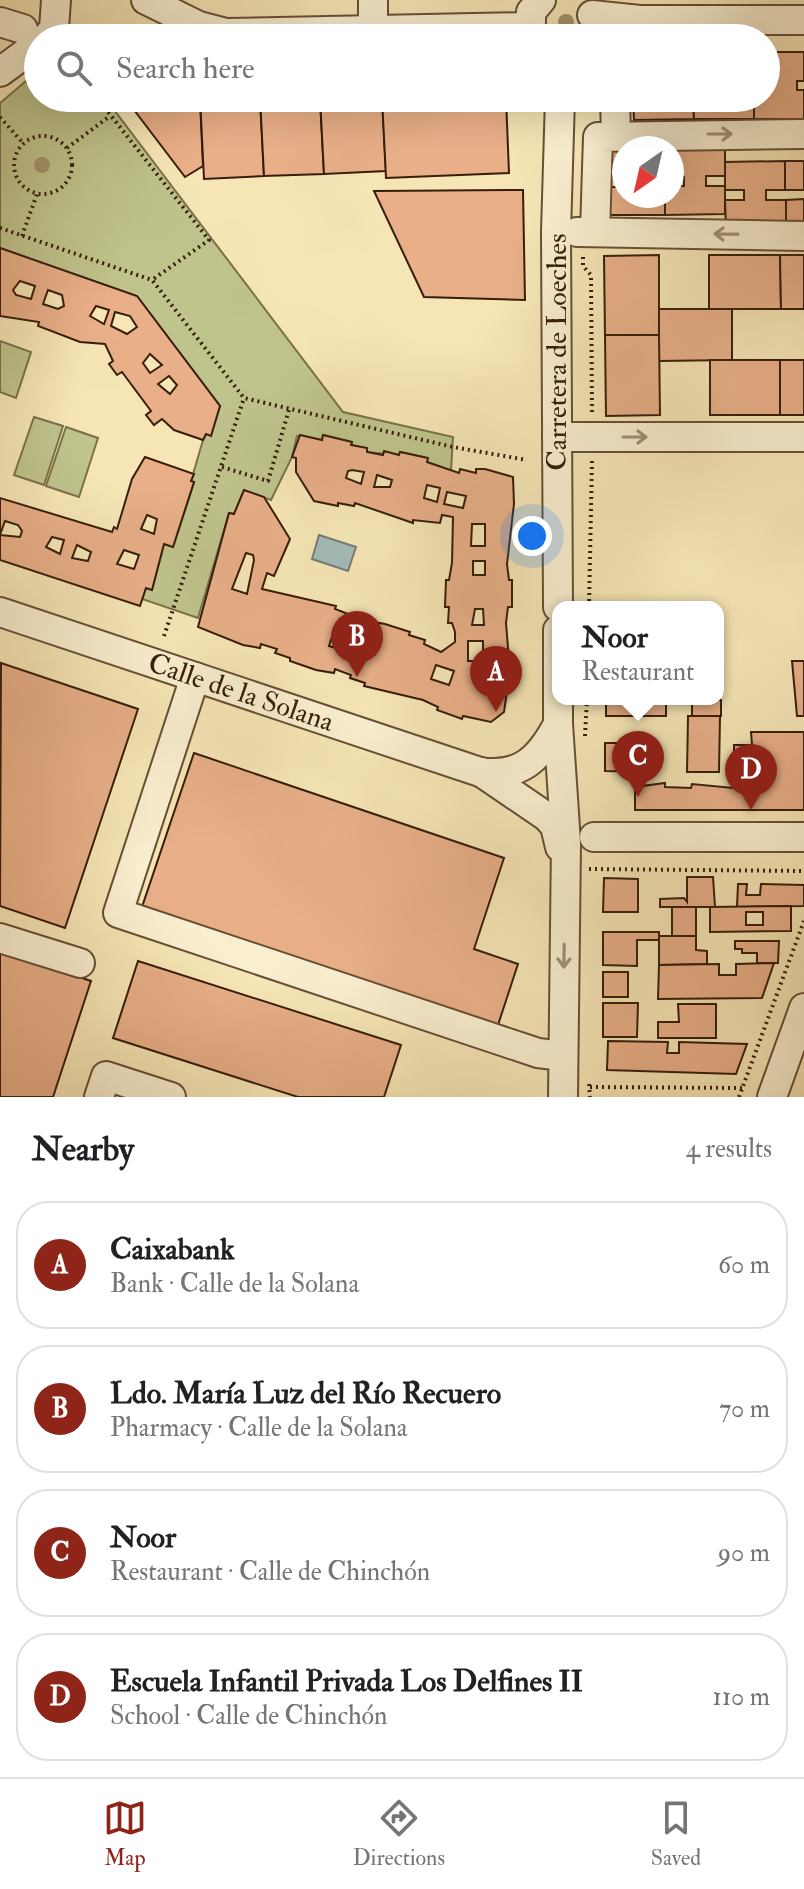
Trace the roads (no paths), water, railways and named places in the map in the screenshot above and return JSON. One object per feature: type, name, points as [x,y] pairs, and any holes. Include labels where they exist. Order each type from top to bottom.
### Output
[{"type":"street","points":[[54,24],[56,0]]},
{"type":"street","points":[[146,0],[195,24]]},
{"type":"street","points":[[373,0],[373,24]]},
{"type":"street","points":[[530,24],[531,12],[541,0]]},
{"type":"street","points":[[685,24],[800,13]]},
{"type":"street","points":[[589,18],[613,24]]},
{"type":"street","points":[[0,72],[24,37]]},
{"type":"street","name":"Carretera de Loeches","points":[[558,601],[557,437],[578,232],[562,112]]},
{"type":"street","points":[[615,112],[616,135]]},
{"type":"street","points":[[804,134],[598,137],[578,232],[804,236]]},
{"type":"street","points":[[557,437],[804,437]]},
{"type":"street","name":"Calle de la Solana","points":[[0,612],[480,772]]},
{"type":"street","points":[[195,677],[118,913],[538,1053],[563,1056]]},
{"type":"street","points":[[558,705],[574,873],[563,1097]]},
{"type":"street","points":[[480,772],[499,775],[525,767],[536,759],[558,724]]},
{"type":"street","points":[[509,790],[535,791],[562,770]]},
{"type":"street","points":[[480,772],[555,826],[574,873]]},
{"type":"street","points":[[594,837],[804,837]]},
{"type":"street","points":[[0,938],[80,963]]},
{"type":"street","points":[[772,1097],[801,1026]]},
{"type":"street","points":[[99,1097],[106,1076],[171,1097]]},
{"type":"water","points":[[319,535],[356,547],[348,571],[312,559]]},
{"type":"place","name":"Ldo. María Luz del Río Recuero","points":[[357,677]]},
{"type":"place","name":"Caixabank","points":[[496,712]]},
{"type":"place","name":"Noor","points":[[638,797]]},
{"type":"place","name":"Escuela Infantil Privada Los Delfines II","points":[[751,810]]}]
